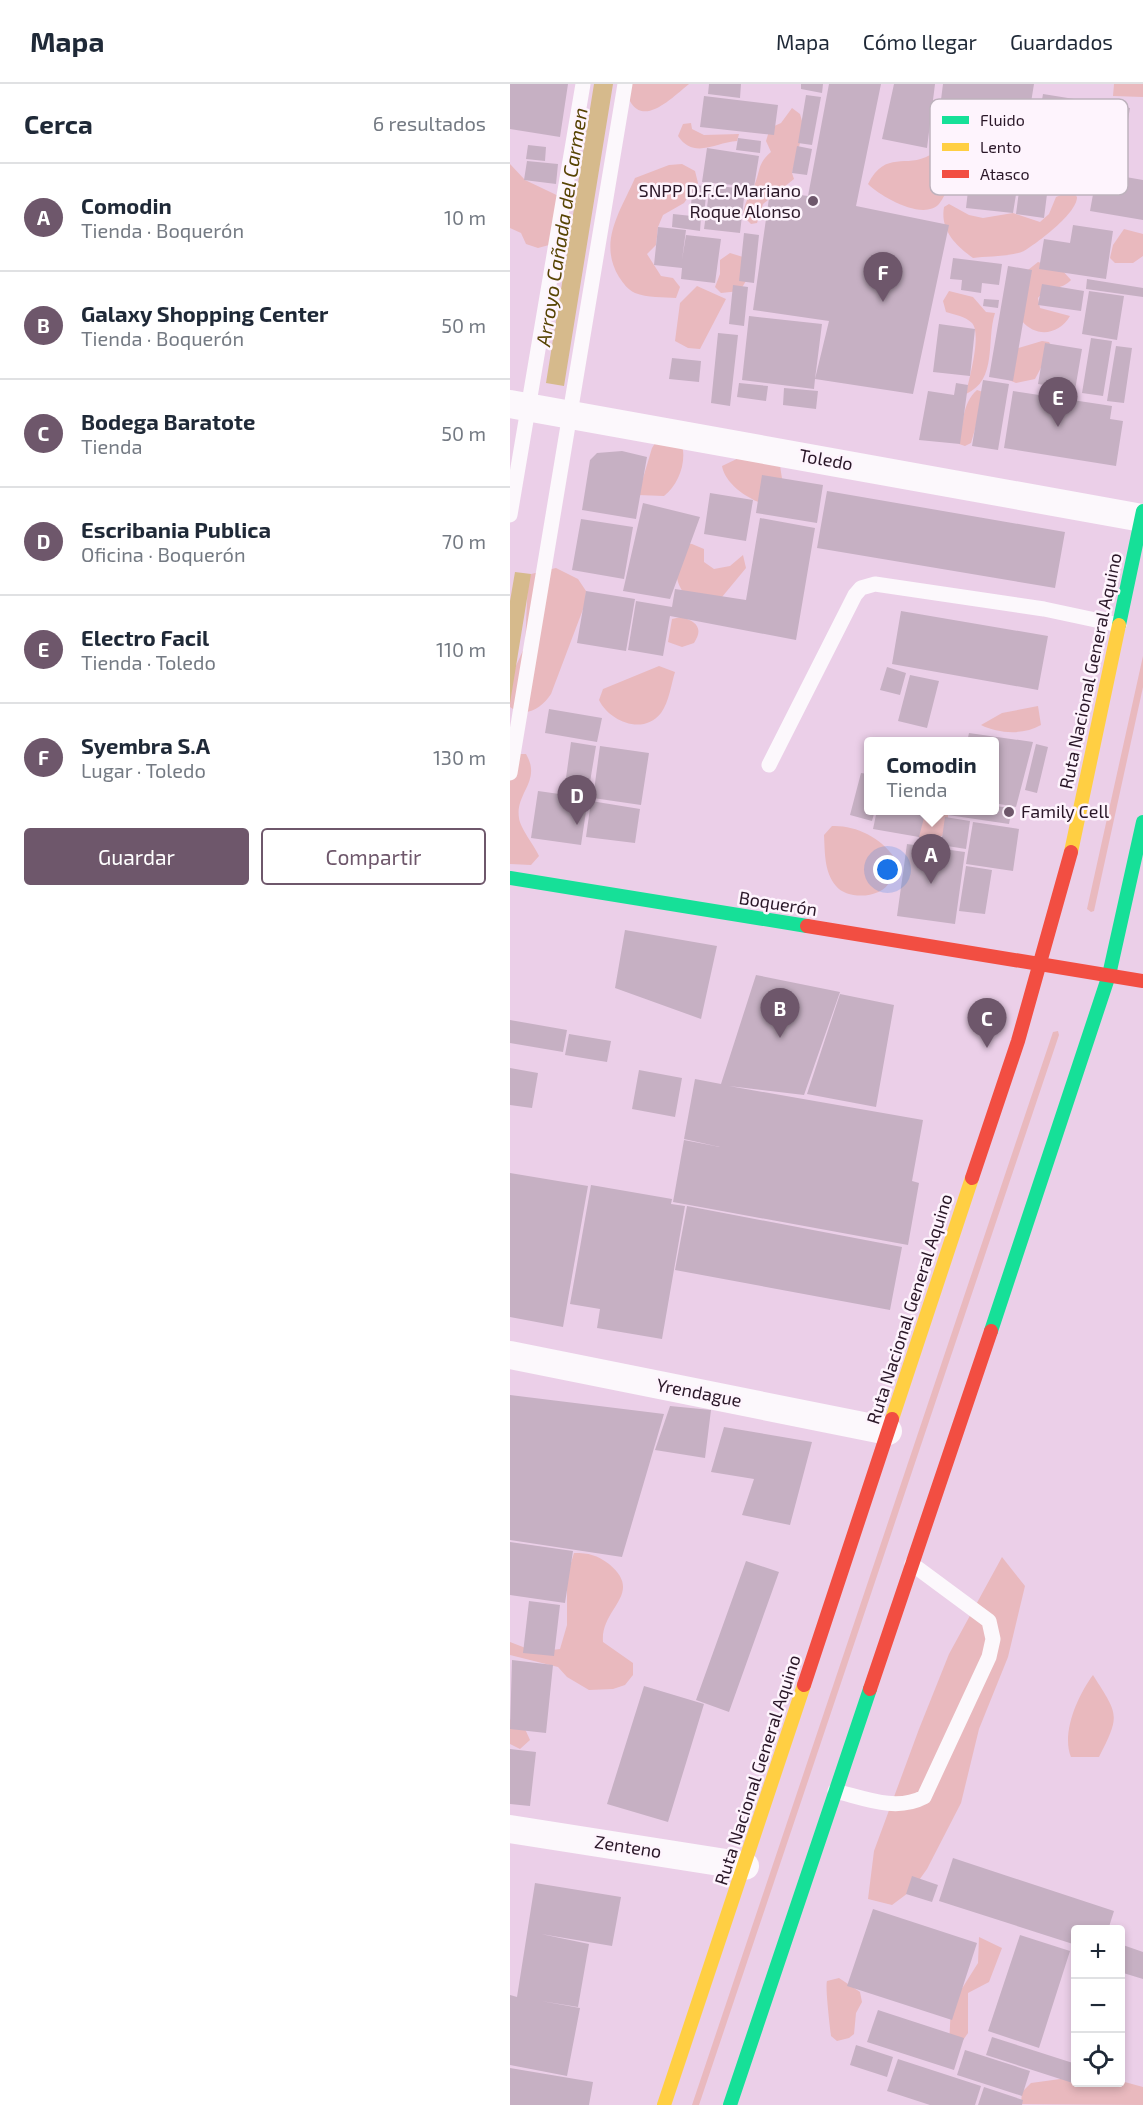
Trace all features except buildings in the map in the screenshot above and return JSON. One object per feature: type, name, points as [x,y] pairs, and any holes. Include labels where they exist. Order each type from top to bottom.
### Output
[{"type":"main road","name":"Ruta Nacional General Aquino","points":[[664,2105],[1018,1041],[1065,878],[1142,515]]},
{"type":"main road","points":[[730,2105],[1109,975],[1143,822]]},
{"type":"main road","name":"Boquerón","points":[[510,878],[1143,981]]},
{"type":"street","name":"Toledo","points":[[519,405],[1142,515]]},
{"type":"street","name":"Yrendague","points":[[510,1355],[888,1431]]},
{"type":"street","name":"Zenteno","points":[[510,1829],[745,1866]]},
{"type":"lane","points":[[510,515],[519,405],[583,84]]},
{"type":"lane","points":[[510,773],[625,84]]},
{"type":"lane","points":[[769,765],[855,595],[867,585],[875,584],[1044,609],[1119,625]]},
{"type":"lane","points":[[1128,897],[1143,900]]},
{"type":"lane","points":[[835,1791],[898,1805],[911,1804],[924,1797],[989,1657],[993,1640],[989,1621],[912,1564]]},
{"type":"shaded area","points":[[594,84],[613,84],[564,386],[546,383]]},
{"type":"shaded area","points":[[624,84],[689,84],[661,106],[643,111],[635,108]]},
{"type":"shaded area","points":[[1114,84],[1143,84],[1143,97],[1113,96]]},
{"type":"shaded area","points":[[792,108],[800,114],[804,128],[792,173],[794,179],[763,204],[757,223],[751,224],[743,216],[761,164],[771,152],[766,141],[770,128],[781,123]]},
{"type":"shaded area","points":[[691,123],[692,129],[704,135],[739,134],[737,141],[706,148],[691,147],[678,136],[683,124]]},
{"type":"shaded area","points":[[930,155],[930,195],[944,195],[939,204],[932,209],[913,209],[902,205],[882,195],[868,184],[875,173],[889,163],[921,159]]},
{"type":"shaded area","points":[[510,164],[525,180],[567,200],[549,245],[538,248],[526,244],[521,233],[510,228]]},
{"type":"shaded area","points":[[682,164],[695,171],[698,183],[684,203],[663,215],[658,227],[656,245],[647,254],[661,276],[673,278],[680,287],[676,298],[640,295],[622,282],[613,264],[611,239],[614,227],[635,178],[669,165]]},
{"type":"shaded area","points":[[1076,195],[1077,197],[1070,212],[1062,221],[1044,237],[1018,253],[973,258],[950,236],[944,223],[944,207],[949,204],[969,215],[983,218],[1013,213],[1040,222],[1049,214],[1056,197]]},
{"type":"shaded area","points":[[1124,229],[1143,234],[1143,256],[1133,263],[1115,263],[1110,258],[1113,245]]},
{"type":"shaded area","points":[[730,253],[743,257],[747,279],[740,291],[721,293],[715,287],[720,274],[720,260]]},
{"type":"shaded area","points":[[1038,262],[1062,270],[1071,280],[1063,286],[1045,292],[1038,298],[1040,308],[1070,316],[1060,327],[1047,332],[1034,330],[1022,321],[1028,270]]},
{"type":"shaded area","points":[[697,286],[726,299],[700,349],[688,348],[675,341],[680,303]]},
{"type":"shaded area","points":[[949,291],[973,297],[986,312],[995,313],[987,369],[976,388],[966,394],[974,357],[975,329],[966,319],[946,312],[943,301]]},
{"type":"shaded area","points":[[1042,341],[1049,342],[1052,347],[1035,379],[1016,383],[1004,378],[1012,350]]},
{"type":"shaded area","points":[[977,390],[983,392],[984,398],[971,443],[965,446],[959,444],[964,415],[968,401]]},
{"type":"shaded area","points":[[659,437],[679,444],[683,450],[683,463],[679,476],[664,496],[638,495],[652,448]]},
{"type":"shaded area","points":[[745,455],[779,459],[783,485],[761,503],[731,484],[722,466]]},
{"type":"shaded area","points":[[680,543],[692,544],[704,549],[704,562],[714,569],[730,566],[743,555],[746,568],[722,597],[685,595],[677,576],[676,564]]},
{"type":"shaded area","points":[[556,568],[578,579],[586,591],[585,604],[551,694],[543,704],[533,710],[521,712],[510,707],[510,679],[525,646],[528,580],[531,574]]},
{"type":"shaded area","points":[[515,572],[531,574],[510,703],[510,601]]},
{"type":"shaded area","points":[[681,617],[694,623],[698,629],[694,643],[682,647],[668,642],[672,619]]},
{"type":"shaded area","points":[[1143,656],[1143,687],[1094,911],[1091,912],[1087,909]]},
{"type":"shaded area","points":[[659,666],[675,672],[666,704],[654,720],[636,725],[627,723],[604,708],[599,700],[603,689]]},
{"type":"shaded area","points":[[1038,706],[1041,725],[1034,728],[1011,732],[981,725],[1002,713]]},
{"type":"shaded area","points":[[510,754],[526,754],[530,763],[530,780],[521,801],[519,818],[539,856],[531,865],[510,864]]},
{"type":"shaded area","points":[[922,815],[948,815],[948,824],[942,836],[930,839],[919,837]]},
{"type":"shaded area","points":[[832,826],[858,830],[874,838],[888,850],[894,857],[891,878],[886,887],[864,896],[848,894],[836,886],[827,868],[824,835]]},
{"type":"shaded area","points":[[1058,1031],[1059,1035],[699,2105],[692,2105],[1053,1032]]},
{"type":"shaded area","points":[[574,1553],[593,1555],[605,1561],[619,1575],[623,1584],[622,1593],[604,1630],[603,1642],[633,1663],[633,1675],[625,1685],[613,1689],[589,1690],[567,1677],[558,1667],[510,1655],[510,1642],[536,1652],[560,1649],[567,1625],[567,1576]]},
{"type":"shaded area","points":[[1002,1557],[1025,1586],[1008,1657],[979,1729],[961,1803],[927,1869],[912,1890],[892,1905],[868,1899],[874,1851],[919,1729],[949,1654]]},
{"type":"shaded area","points":[[1093,1675],[1112,1707],[1114,1715],[1111,1732],[1099,1757],[1071,1757],[1068,1737],[1073,1714]]},
{"type":"shaded area","points":[[510,1719],[514,1724],[525,1729],[530,1740],[520,1749],[510,1744]]},
{"type":"shaded area","points":[[979,1937],[1002,1948],[989,1982],[968,1993],[968,2033],[961,2043],[949,2045],[951,2006],[978,1963]]},
{"type":"shaded area","points":[[839,1978],[860,1992],[862,2002],[856,2013],[854,2034],[837,2041],[831,2036],[827,1981]]},
{"type":"shaded area","points":[[1071,2078],[1071,2087],[1125,2087],[1125,2082],[1143,2087],[1143,2105],[1021,2104],[1022,2092],[1031,2083]]},
{"type":"traffic: fast","points":[[1119,625],[1143,511]]},
{"type":"traffic: fast","points":[[991,1331],[1109,975],[1143,822]]},
{"type":"traffic: fast","points":[[510,878],[807,926]]},
{"type":"traffic: fast","points":[[730,2105],[870,1689]]},
{"type":"traffic: slow","points":[[1071,852],[1119,625]]},
{"type":"traffic: slow","points":[[892,1419],[972,1178]]},
{"type":"traffic: slow","points":[[664,2105],[804,1685]]},
{"type":"traffic: jam","points":[[972,1178],[1018,1041],[1071,852]]},
{"type":"traffic: jam","points":[[807,926],[1143,981]]},
{"type":"traffic: jam","points":[[870,1689],[991,1331]]},
{"type":"traffic: jam","points":[[804,1685],[892,1419]]},
{"type":"place","name":"SNPP D.F.C. Mariano Roque Alonso","points":[[813,201]]},
{"type":"place","name":"Syembra S.A","points":[[883,302]]},
{"type":"place","name":"Electro Facil","points":[[1058,427]]},
{"type":"place","name":"Family Cell","points":[[1009,812]]},
{"type":"place","name":"Escribania Publica","points":[[577,825]]},
{"type":"place","name":"Comodin","points":[[931,884]]},
{"type":"place","name":"Galaxy Shopping Center","points":[[780,1038]]},
{"type":"place","name":"Bodega Baratote","points":[[987,1048]]},
{"type":"water label","name":"Arroyo Cañada del Carmen","points":[[562,227]]}]
